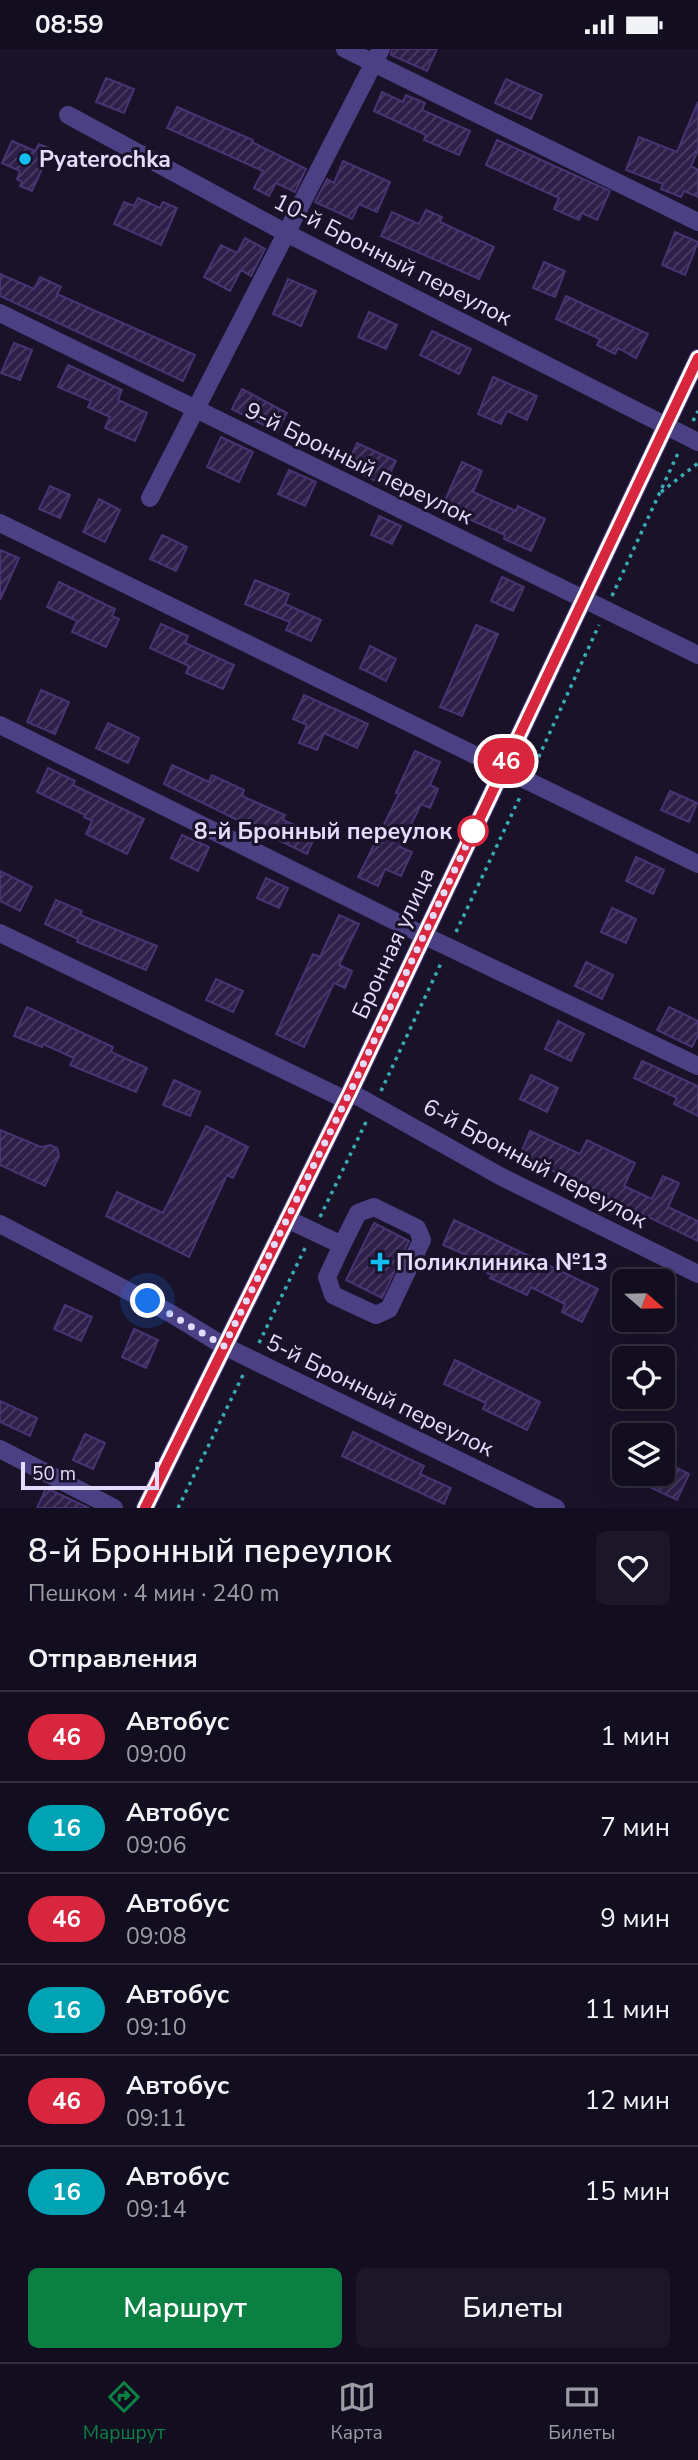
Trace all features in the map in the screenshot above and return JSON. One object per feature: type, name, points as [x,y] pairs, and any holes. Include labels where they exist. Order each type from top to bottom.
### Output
[{"type":"street","points":[[345,49],[378,56],[698,222]]},
{"type":"street","points":[[150,498],[378,56]]},
{"type":"street","name":"10-й Бронный переулок","points":[[68,115],[288,233],[698,442]]},
{"type":"street","name":"9-й Бронный переулок","points":[[0,313],[698,655]]},
{"type":"street","name":"Бронная улица","points":[[145,1508],[348,1096],[698,358]]},
{"type":"street","points":[[0,523],[698,864]]},
{"type":"street","points":[[0,725],[423,935],[698,1066]]},
{"type":"street","name":"6-й Бронный переулок","points":[[0,933],[348,1096],[698,1274]]},
{"type":"street","points":[[374,1207],[417,1228],[422,1240],[389,1310],[376,1315],[332,1294],[327,1277],[342,1245],[358,1213],[374,1207]]},
{"type":"street","points":[[287,1219],[342,1245]]},
{"type":"street","name":"5-й Бронный переулок","points":[[0,1224],[159,1307],[224,1346],[556,1508]]},
{"type":"street","points":[[0,1449],[114,1508]]},
{"type":"path","points":[[660,493],[698,463]]},
{"type":"building","points":[[392,49],[437,49],[427,71],[391,55]]},
{"type":"building","points":[[106,78],[134,89],[124,113],[96,102]]},
{"type":"building","points":[[506,79],[542,95],[531,119],[495,103]]},
{"type":"building","points":[[382,92],[403,102],[406,95],[425,103],[422,110],[470,131],[459,155],[424,140],[426,135],[374,111]]},
{"type":"building","points":[[698,102],[698,150],[691,166],[698,170],[698,197],[684,191],[681,197],[661,189],[663,184],[626,170],[639,137],[677,152]]},
{"type":"building","points":[[177,107],[253,140],[252,142],[306,169],[295,192],[276,183],[269,196],[254,188],[263,171],[167,128]]},
{"type":"building","points":[[497,140],[610,191],[597,220],[582,213],[579,220],[554,209],[559,198],[486,165]]},
{"type":"building","points":[[12,141],[35,151],[39,144],[51,149],[32,191],[20,186],[22,182],[17,179],[20,171],[2,163]]},
{"type":"building","points":[[343,161],[390,182],[377,212],[359,204],[352,219],[315,202],[327,179],[334,183]]},
{"type":"building","points":[[138,198],[160,208],[163,202],[177,208],[161,245],[114,224],[124,202],[134,206]]},
{"type":"building","points":[[426,210],[442,217],[440,222],[494,247],[479,279],[381,236],[392,212],[419,224]]},
{"type":"building","points":[[675,232],[698,242],[685,275],[662,265]]},
{"type":"building","points":[[245,238],[265,249],[251,276],[241,270],[230,291],[204,277],[221,245],[237,253]]},
{"type":"building","points":[[544,262],[565,271],[555,297],[533,288]]},
{"type":"building","points":[[0,274],[34,289],[40,277],[61,287],[57,294],[195,355],[183,381],[0,296]]},
{"type":"building","points":[[288,279],[316,291],[301,326],[273,314]]},
{"type":"building","points":[[566,296],[648,334],[636,358],[618,348],[615,354],[597,345],[600,339],[556,319]]},
{"type":"building","points":[[369,312],[397,325],[386,349],[358,337]]},
{"type":"building","points":[[432,331],[471,349],[459,374],[420,355]]},
{"type":"building","points":[[14,343],[32,350],[20,380],[1,373]]},
{"type":"building","points":[[68,365],[122,390],[118,400],[147,413],[135,441],[105,428],[110,417],[88,407],[91,401],[58,387]]},
{"type":"building","points":[[493,377],[537,396],[527,420],[507,411],[501,424],[478,414]]},
{"type":"building","points":[[242,389],[287,413],[277,432],[232,409]]},
{"type":"building","points":[[221,437],[253,452],[239,482],[207,467]]},
{"type":"building","points":[[357,443],[396,461],[384,485],[346,467]]},
{"type":"building","points":[[462,462],[482,471],[473,492],[516,511],[518,506],[545,519],[531,551],[504,539],[505,535],[442,507]]},
{"type":"building","points":[[289,470],[316,482],[305,506],[278,494]]},
{"type":"building","points":[[50,486],[70,495],[60,518],[39,509]]},
{"type":"building","points":[[99,499],[120,510],[105,542],[83,532]]},
{"type":"building","points":[[379,516],[401,526],[392,544],[371,535]]},
{"type":"building","points":[[162,535],[187,547],[176,571],[150,559]]},
{"type":"building","points":[[0,550],[19,558],[0,600]]},
{"type":"building","points":[[502,577],[524,587],[513,611],[491,601]]},
{"type":"building","points":[[255,580],[289,594],[285,604],[321,620],[311,641],[286,630],[290,622],[245,604]]},
{"type":"building","points":[[59,582],[115,609],[112,616],[119,619],[106,647],[72,632],[77,621],[47,607]]},
{"type":"building","points":[[161,624],[188,636],[185,643],[234,665],[223,689],[186,673],[189,666],[150,648]]},
{"type":"building","points":[[476,625],[498,634],[462,716],[440,707]]},
{"type":"building","points":[[370,646],[396,659],[386,681],[360,668]]},
{"type":"building","points":[[41,690],[69,702],[55,734],[27,722]]},
{"type":"building","points":[[304,695],[368,724],[357,748],[324,733],[317,750],[299,743],[307,725],[293,719]]},
{"type":"building","points":[[108,723],[139,738],[128,763],[96,748]]},
{"type":"building","points":[[415,751],[440,762],[430,785],[438,789],[430,808],[421,804],[400,847],[412,852],[401,876],[385,869],[378,886],[358,877],[399,794],[396,793]]},
{"type":"building","points":[[172,765],[209,782],[212,775],[244,790],[242,796],[285,815],[283,820],[316,834],[307,854],[164,784]]},
{"type":"building","points":[[48,768],[75,781],[73,785],[144,819],[127,854],[86,834],[92,821],[84,817],[85,815],[37,792]]},
{"type":"building","points":[[670,791],[697,803],[689,822],[661,810]]},
{"type":"building","points":[[182,835],[209,847],[198,871],[171,858]]},
{"type":"building","points":[[636,857],[664,870],[653,894],[626,881]]},
{"type":"building","points":[[0,871],[32,887],[20,911],[0,901]]},
{"type":"building","points":[[266,878],[288,888],[279,908],[257,898]]},
{"type":"building","points":[[56,900],[82,911],[80,915],[157,946],[146,970],[77,942],[78,939],[45,924]]},
{"type":"building","points":[[612,908],[636,919],[626,943],[601,932]]},
{"type":"building","points":[[339,915],[359,924],[339,965],[352,971],[345,988],[334,983],[304,1047],[276,1034],[313,954],[320,957]]},
{"type":"building","points":[[586,962],[613,975],[602,999],[575,986]]},
{"type":"building","points":[[216,979],[243,991],[233,1012],[206,1000]]},
{"type":"building","points":[[27,1007],[113,1047],[111,1052],[147,1068],[136,1092],[70,1065],[74,1058],[43,1044],[42,1047],[14,1036]]},
{"type":"building","points":[[669,1007],[698,1021],[698,1035],[692,1047],[657,1030]]},
{"type":"building","points":[[558,1021],[584,1034],[571,1061],[545,1049]]},
{"type":"building","points":[[642,1061],[698,1086],[698,1116],[674,1104],[677,1098],[634,1078]]},
{"type":"building","points":[[531,1075],[558,1088],[547,1112],[520,1099]]},
{"type":"building","points":[[174,1080],[200,1092],[190,1116],[163,1105]]},
{"type":"building","points":[[206,1126],[248,1147],[233,1178],[227,1175],[189,1257],[106,1216],[117,1192],[163,1213]]},
{"type":"building","points":[[0,1130],[41,1147],[50,1145],[57,1148],[59,1156],[45,1186],[0,1165]]},
{"type":"building","points":[[530,1131],[580,1154],[587,1140],[635,1163],[624,1186],[652,1199],[663,1176],[679,1183],[668,1207],[698,1221],[698,1241],[520,1155]]},
{"type":"building","points":[[454,1220],[598,1289],[582,1322],[562,1312],[565,1304],[531,1287],[527,1295],[490,1278],[492,1275],[467,1264],[471,1257],[443,1245]]},
{"type":"building","name":"Поликлиника №13","points":[[374,1223],[409,1241],[382,1298],[346,1280]]},
{"type":"building","points":[[65,1305],[92,1317],[81,1341],[54,1329]]},
{"type":"building","points":[[134,1329],[158,1340],[146,1368],[122,1357]]},
{"type":"building","points":[[455,1360],[540,1402],[527,1430],[483,1409],[486,1403],[444,1384]]},
{"type":"building","points":[[0,1401],[37,1418],[30,1436],[0,1422]]},
{"type":"building","points":[[353,1432],[424,1466],[420,1474],[451,1488],[444,1504],[342,1456]]},
{"type":"building","points":[[85,1434],[105,1443],[93,1469],[73,1460]]},
{"type":"building","points":[[675,1467],[689,1474],[677,1500],[647,1486],[675,1486]]},
{"type":"building","points":[[46,1488],[89,1508],[37,1508]]},
{"type":"bus line","name":"46","points":[[145,1508],[350,1092],[698,358]]},
{"type":"place","name":"Pyaterochka","points":[[25,159]]},
{"type":"place","name":"8-й Бронный переулок","points":[[473,831]]},
{"type":"place","name":"Поликлиника №13","points":[[380,1262]]},
{"type":"route","points":[[148,1301],[224,1346],[350,1092],[473,831]]}]
